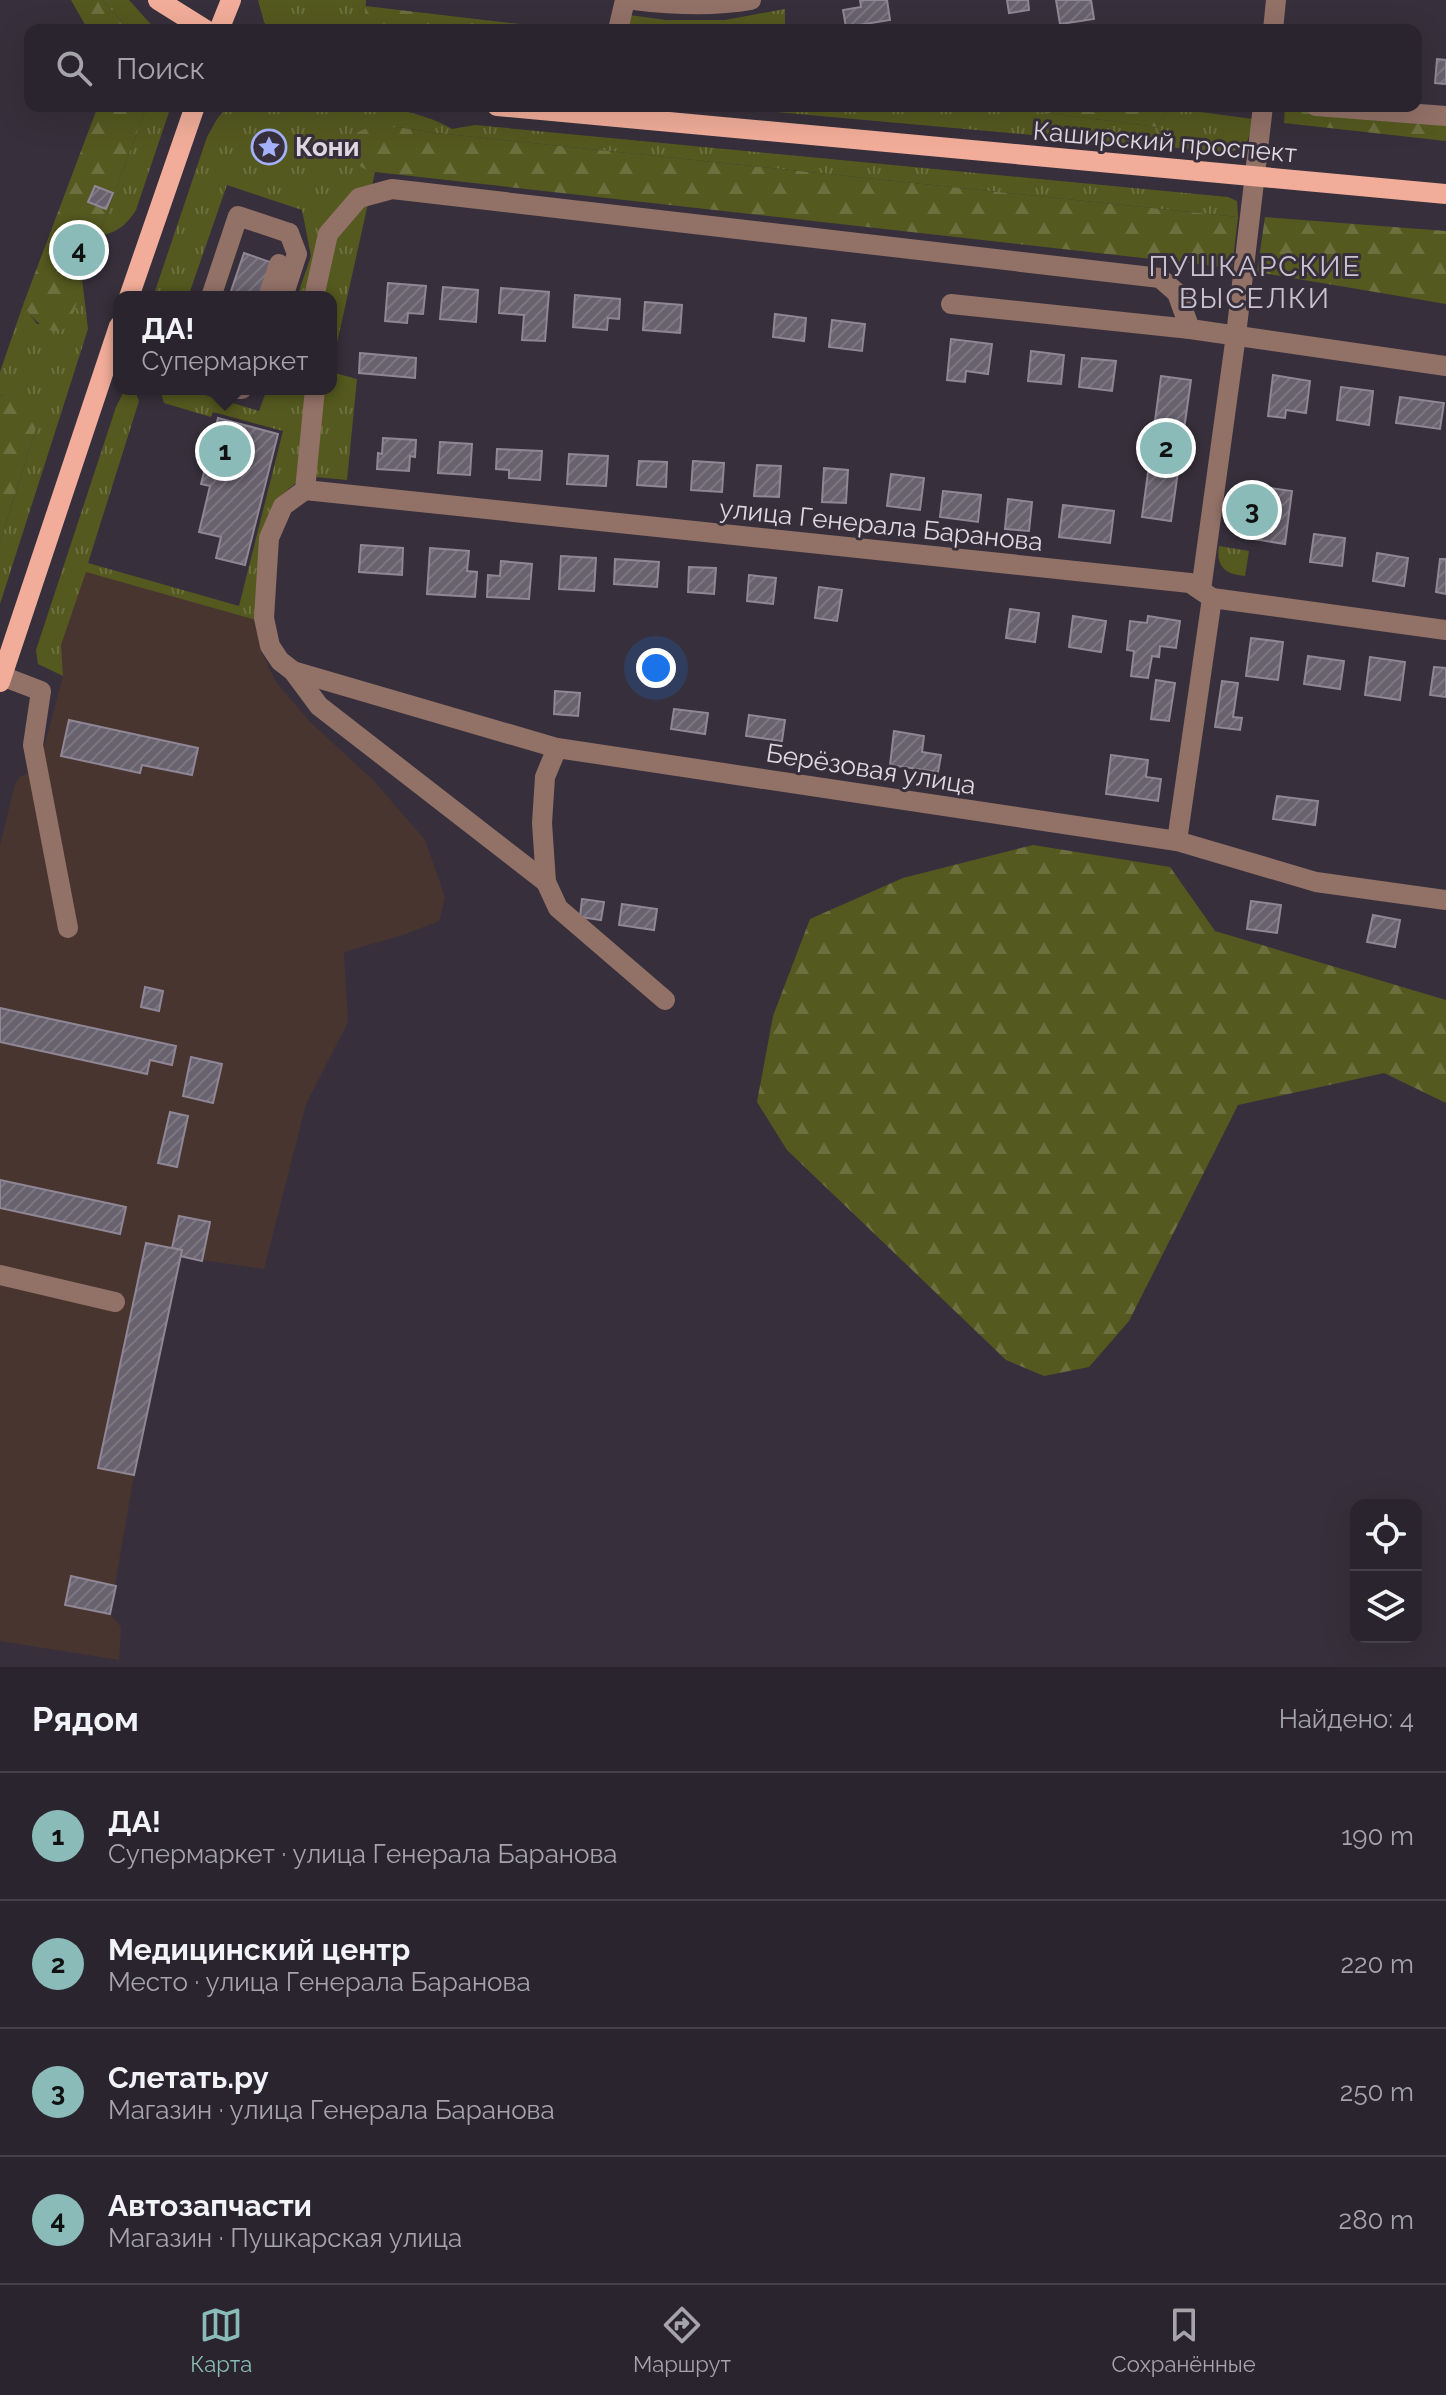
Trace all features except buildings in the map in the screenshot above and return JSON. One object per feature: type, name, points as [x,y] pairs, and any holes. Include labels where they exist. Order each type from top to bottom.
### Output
[{"type":"main road","points":[[158,0],[196,24]]},
{"type":"main road","points":[[221,24],[231,0]]},
{"type":"main road","points":[[131,291],[193,112]]},
{"type":"main road","name":"Каширский проспект","points":[[607,112],[1446,194]]},
{"type":"main road","points":[[1,679],[113,350]]},
{"type":"street","points":[[619,24],[625,0]]},
{"type":"street","points":[[634,0],[673,5],[726,5],[751,0]]},
{"type":"street","points":[[1273,24],[1275,0]]},
{"type":"street","points":[[1177,841],[1262,112]]},
{"type":"street","points":[[1394,112],[1446,116]]},
{"type":"street","points":[[315,291],[328,234],[359,198],[392,189],[1160,278],[1177,293],[1190,329]]},
{"type":"street","points":[[213,291],[238,216],[289,233]]},
{"type":"street","points":[[270,291],[289,233]]},
{"type":"street","points":[[285,291],[297,254],[289,233]]},
{"type":"street","points":[[951,304],[1190,329],[1446,366]]},
{"type":"street","points":[[314,395],[305,490],[283,506],[269,538],[264,618],[270,646],[319,706],[546,882]]},
{"type":"street","name":"улица Генерала Баранова","points":[[305,490],[1190,583],[1206,594],[1446,630]]},
{"type":"street","name":"Берёзовая улица","points":[[293,671],[557,748],[1177,841],[1316,882],[1446,900]]},
{"type":"street","points":[[1,679],[41,691],[33,745],[68,928]]},
{"type":"street","points":[[557,748],[545,777],[542,823],[546,882],[558,908],[665,1000]]},
{"type":"street","points":[[0,1275],[115,1302]]},
{"type":"shaded area","points":[[86,571],[256,620],[261,652],[276,682],[310,722],[373,780],[425,840],[445,897],[439,921],[344,952],[348,1022],[306,1104],[264,1269],[180,1257],[134,1475],[110,1614],[121,1627],[119,1660],[0,1641],[0,845],[15,784],[21,776],[38,770],[63,676],[61,645]]},
{"type":"green space","points":[[71,0],[102,0],[124,24],[85,24]]},
{"type":"green space","points":[[102,0],[129,0],[151,24],[124,24]]},
{"type":"green space","points":[[258,0],[366,0],[365,15],[375,24],[265,24]]},
{"type":"green space","points":[[365,6],[518,24],[370,24],[365,15]]},
{"type":"green space","points":[[785,9],[785,24],[627,24],[629,15],[666,20],[725,20]]},
{"type":"green space","points":[[96,112],[145,112],[98,236],[75,229],[58,270],[82,279],[69,323],[63,329],[50,330],[37,322],[23,305]]},
{"type":"green space","points":[[145,112],[169,112],[136,210],[120,228],[98,236]]},
{"type":"green space","points":[[223,112],[407,112],[452,129],[475,125],[1228,197],[1237,201],[1238,217],[397,127],[363,169],[375,172],[337,343],[337,291],[299,291],[311,256],[302,210],[227,185],[190,291],[155,291],[207,137]]},
{"type":"green space","points":[[775,112],[1040,112],[1157,127],[1167,112],[1200,112],[1253,119],[1245,144],[1237,150],[1221,152]]},
{"type":"green space","points":[[1040,112],[1167,112],[1157,127]]},
{"type":"green space","points":[[1285,112],[1382,112],[1446,116],[1446,141],[1284,123]]},
{"type":"green space","points":[[374,126],[1238,217],[1232,268],[375,172],[359,165],[351,147],[356,134]]},
{"type":"green space","points":[[1265,217],[1446,231],[1446,304],[1257,272]]},
{"type":"green space","points":[[82,279],[88,329],[0,604],[0,543],[36,428],[5,394],[0,396],[0,372],[23,305],[37,324],[68,324]]},
{"type":"green space","points":[[337,374],[357,379],[347,480],[305,476],[276,499],[261,534],[256,620],[86,572],[61,645],[63,676],[38,664],[36,650],[122,395],[136,395],[139,401],[88,563],[239,606],[283,431],[213,412],[211,417],[164,403],[162,395],[205,395],[259,411],[265,395],[337,395]]},
{"type":"green space","points":[[0,396],[19,397],[28,404],[36,428],[0,543]]},
{"type":"green space","points":[[1219,546],[1249,551],[1245,576],[1223,568]]},
{"type":"green space","points":[[1033,845],[1170,867],[1215,931],[1446,1000],[1446,1103],[1384,1073],[1238,1105],[1129,1321],[1089,1367],[1044,1376],[1006,1360],[787,1150],[757,1102],[773,1016],[810,919],[903,878]]},
{"type":"place","name":"Кони","points":[[269,147]]},
{"type":"place","name":"Автозапчасти","points":[[79,250]]},
{"type":"place","name":"Медицинский центр","points":[[1166,448]]},
{"type":"place","name":"ДА!","points":[[225,451]]},
{"type":"place","name":"Слетать.ру","points":[[1252,510]]},
{"type":"district","name":"ПУШКАРСКИЕ ВЫСЕЛКИ","points":[[1255,282]]}]
